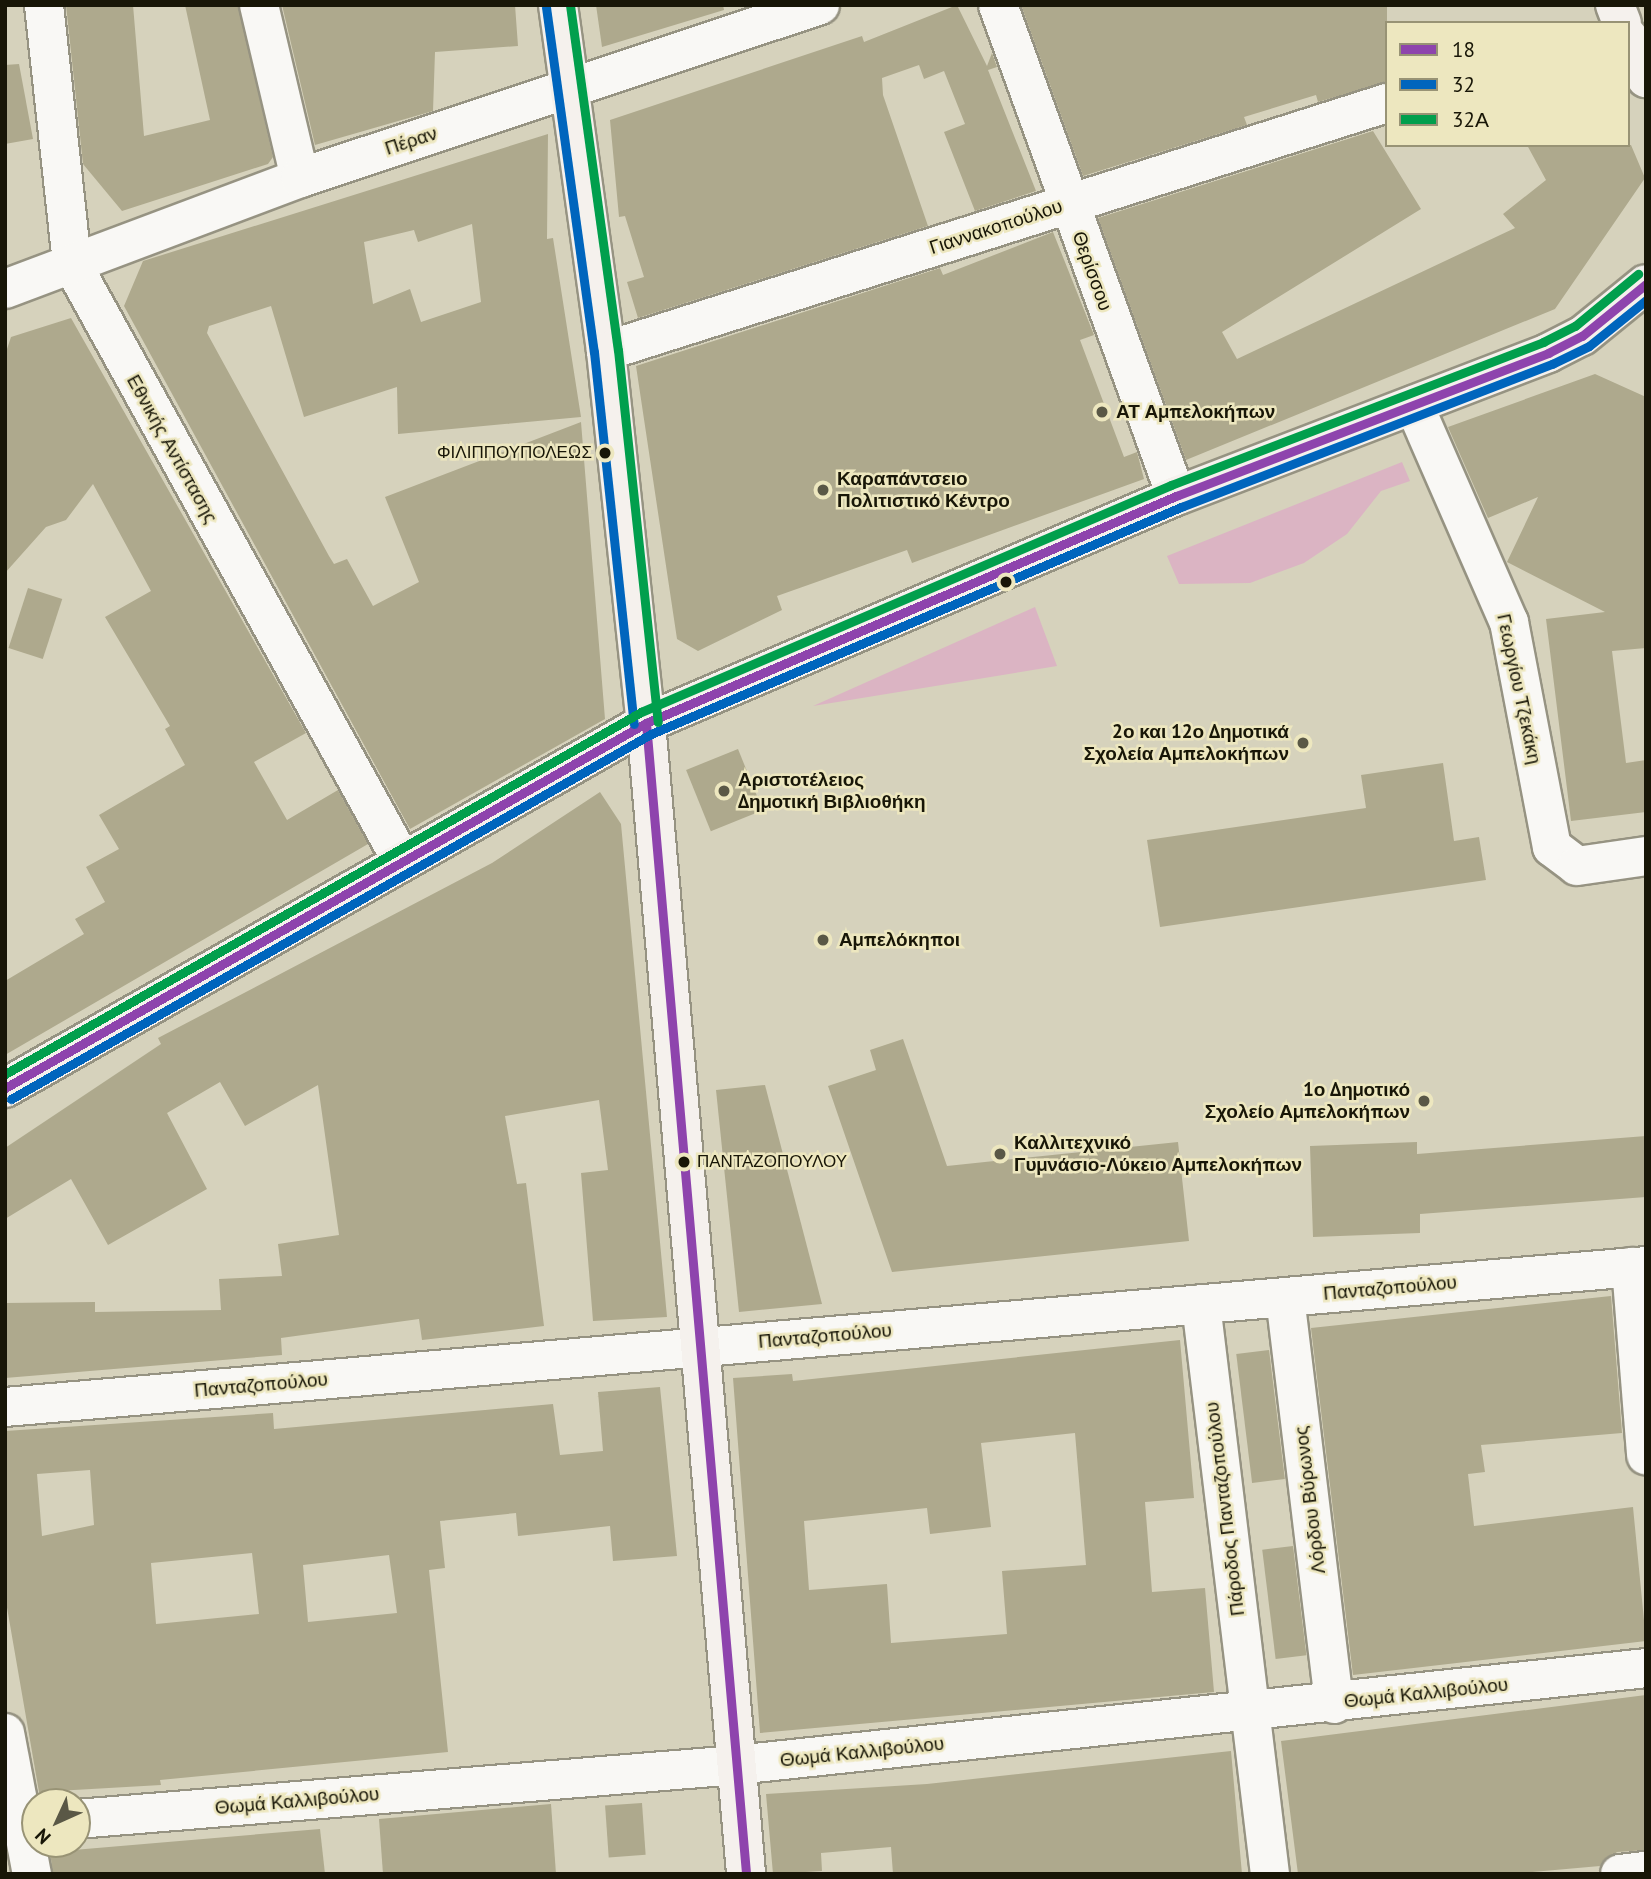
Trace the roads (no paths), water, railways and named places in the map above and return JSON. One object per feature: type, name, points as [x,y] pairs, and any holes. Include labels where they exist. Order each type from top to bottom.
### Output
[{"type":"main road","points":[[558,5],[565,90],[606,351],[646,723],[698,1347],[746,1874]]},
{"type":"main road","points":[[1630,42],[1646,78]]},
{"type":"main road","points":[[5,1088],[646,723],[1176,496],[1414,405],[1574,340],[1646,284]]},
{"type":"street","name":"Εθνικής Αντίστασης","points":[[44,5],[72,264],[402,861]]},
{"type":"street","points":[[260,5],[300,178]]},
{"type":"street","name":"Πέραν","points":[[5,289],[300,178],[820,5]]},
{"type":"street","name":"Θερίσσου","points":[[998,5],[1067,205],[1176,496]]},
{"type":"street","name":"Γιαννακοπούλου","points":[[606,351],[1385,104]]},
{"type":"street","name":"Γεωργίου Τζεκάκη","points":[[1414,405],[1509,622],[1552,846],[1577,866],[1646,856]]},
{"type":"street","points":[[1639,1266],[1646,1455]]},
{"type":"street","name":"Πανταζοπούλου","points":[[5,1407],[1639,1266]]},
{"type":"street","name":"Λόρδου Βύρωνος","points":[[1285,1297],[1334,1704]]},
{"type":"street","name":"Πάροδος Πανταζοπούλου","points":[[1201,1304],[1250,1713]]},
{"type":"street","name":"Θωμά Καλλιβούλου","points":[[91,1818],[736,1765],[1250,1713],[1646,1668]]},
{"type":"street","points":[[1250,1713],[1270,1874]]},
{"type":"street","points":[[5,1733],[21,1824]]},
{"type":"street","points":[[1620,1874],[1646,1871]]},
{"type":"place","name":"ΑΤ Αμπελοκήπων","points":[[1102,412]]},
{"type":"place","name":"ΦΙΛΙΠΠΟΥΠΟΛΕΩΣ","points":[[605,453]]},
{"type":"place","name":"Καραπάντσειο Πολιτιστικό Κέντρο","points":[[823,490]]},
{"type":"place","name":"2ο και 12ο Δημοτικά Σχολεία Αμπελοκήπων","points":[[1303,743]]},
{"type":"place","name":"Αριστοτέλειος Δημοτική Βιβλιοθήκη","points":[[724,791]]},
{"type":"place","name":"Αμπελόκηποι","points":[[823,940]]},
{"type":"place","name":"1ο Δημοτικό Σχολείο Αμπελοκήπων","points":[[1424,1101]]},
{"type":"place","name":"Καλλιτεχνικό Γυμνάσιο-Λύκειο Αμπελοκήπων","points":[[1000,1154]]},
{"type":"place","name":"ΠΑΝΤΑΖΟΠΟΥΛΟΥ","points":[[684,1162]]}]
